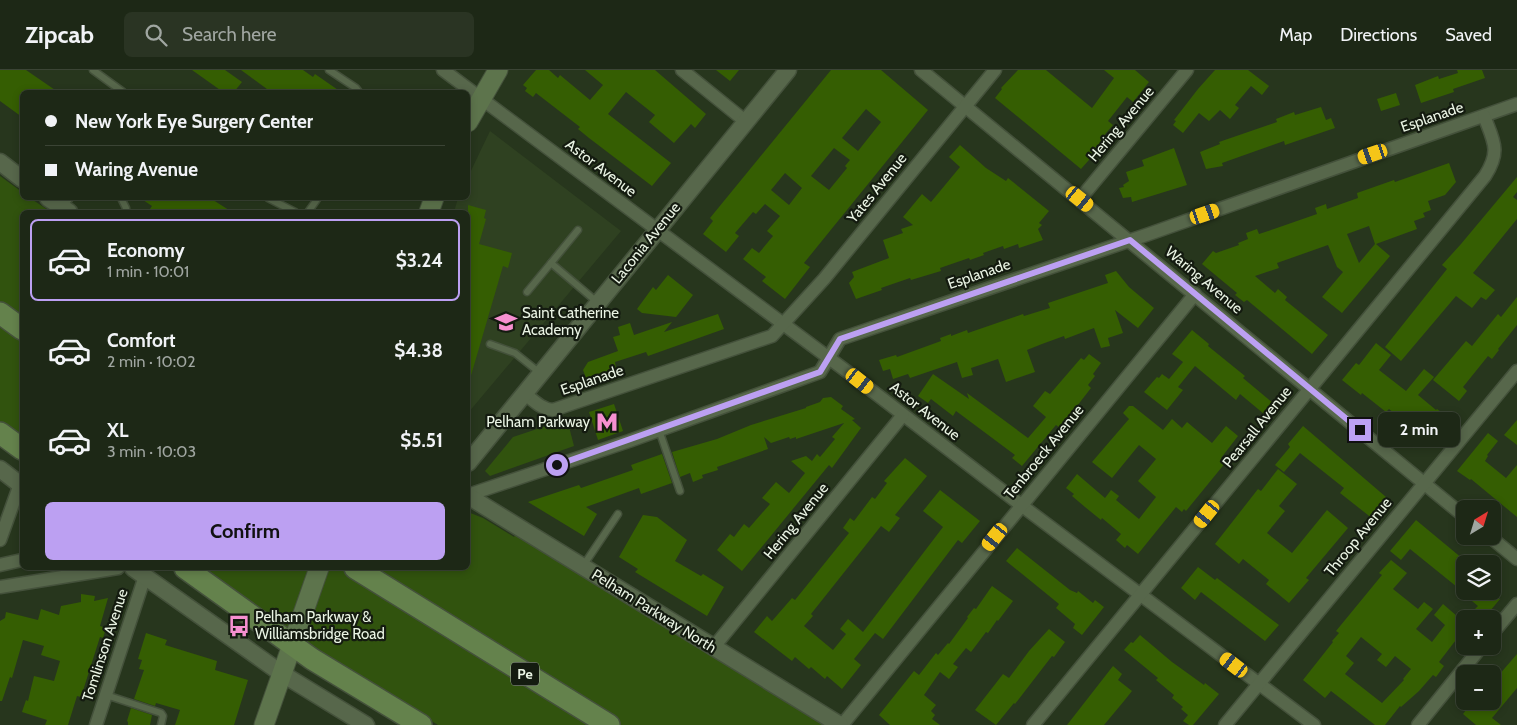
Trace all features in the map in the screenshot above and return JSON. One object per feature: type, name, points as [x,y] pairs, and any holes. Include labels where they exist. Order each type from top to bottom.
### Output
[{"type":"main road","points":[[470,118],[498,70]]},
{"type":"main road","points":[[0,433],[20,448]]},
{"type":"main road","points":[[189,570],[312,658],[422,725]]},
{"type":"main road","points":[[264,725],[318,570]]},
{"type":"main road","name":"Pe","points":[[357,570],[609,725]]},
{"type":"street","name":"Astor Avenue","points":[[443,70],[469,90]]},
{"type":"street","points":[[682,70],[746,121]]},
{"type":"street","name":"Laconia Avenue","points":[[470,460],[788,70]]},
{"type":"street","name":"Waring Avenue","points":[[922,70],[1456,510]]},
{"type":"street","name":"Yates Avenue","points":[[783,324],[824,279],[995,70]]},
{"type":"street","name":"Hering Avenue","points":[[1080,199],[1187,70]]},
{"type":"street","name":"Astor Avenue","points":[[470,90],[828,357],[1314,725]]},
{"type":"street","name":"Esplanade","points":[[470,495],[660,430],[820,372],[840,339],[1130,240],[1517,104]]},
{"type":"street","name":"Pearsall Avenue","points":[[1033,725],[1485,176],[1496,151],[1484,116]]},
{"type":"street","points":[[0,162],[20,177]]},
{"type":"street","points":[[53,200],[67,206]]},
{"type":"street","name":"Tenbroeck Avenue","points":[[841,725],[1195,294]]},
{"type":"street","name":"Esplanade","points":[[524,393],[539,405],[553,410],[772,336],[783,324]]},
{"type":"street","name":"Throop Avenue","points":[[1225,725],[1517,371]]},
{"type":"street","name":"Hering Avenue","points":[[713,648],[903,415]]},
{"type":"street","points":[[0,469],[20,484]]},
{"type":"street","points":[[0,540],[20,488]]},
{"type":"street","name":"Pelham Parkway North","points":[[470,497],[841,725]]},
{"type":"street","points":[[1500,545],[1517,559]]},
{"type":"street","points":[[0,565],[20,560]]},
{"type":"street","points":[[0,587],[106,570]]},
{"type":"street","points":[[139,572],[281,673],[366,725]]},
{"type":"street","name":"Tomlinson Avenue","points":[[96,725],[106,695],[139,572]]},
{"type":"street","points":[[1501,623],[1517,604]]},
{"type":"street","points":[[1418,725],[1475,655]]},
{"type":"lane","points":[[93,70],[120,90]]},
{"type":"lane","points":[[329,70],[358,90]]},
{"type":"lane","points":[[272,200],[291,210]]},
{"type":"lane","points":[[527,292],[578,230]]},
{"type":"lane","points":[[551,263],[598,303]]},
{"type":"lane","points":[[490,344],[514,353],[540,373]]},
{"type":"lane","points":[[660,430],[680,492]]},
{"type":"lane","points":[[583,567],[618,514]]},
{"type":"lane","points":[[106,695],[161,713],[163,716],[161,725]]},
{"type":"shaded area","name":"Saint Catherine Academy","points":[[490,131],[621,231],[470,411],[470,210],[455,210],[457,200],[470,200],[470,173]]},
{"type":"green space","points":[[0,176],[20,191],[20,200],[33,200],[48,210],[20,210],[20,438],[0,423]]},
{"type":"green space","points":[[567,419],[574,446],[490,476],[485,471],[513,437]]},
{"type":"green space","points":[[470,513],[483,518],[514,537],[516,534],[829,725],[438,725],[321,653],[321,651],[203,570],[470,570]]},
{"type":"building","points":[[0,70],[26,70],[55,90],[20,90],[20,116],[0,101]]},
{"type":"building","points":[[192,70],[225,70],[242,82],[236,90],[220,90]]},
{"type":"building","points":[[241,70],[303,70],[313,77],[315,74],[338,90],[268,90]]},
{"type":"building","points":[[536,70],[549,70],[558,78],[560,75],[590,100],[603,85],[585,70],[655,70],[706,114],[695,128],[691,124],[674,143],[649,122],[655,115],[626,92],[608,114],[671,163],[652,186],[589,138],[578,129],[580,127],[536,93],[533,97],[525,91],[527,88],[523,85]]},
{"type":"building","points":[[716,70],[739,70],[730,81]]},
{"type":"building","points":[[831,70],[881,70],[928,110],[804,263],[810,267],[785,299],[762,281],[766,277],[743,259],[752,248],[759,253],[773,236],[767,231],[780,216],[765,204],[756,214],[753,212],[735,233],[739,236],[726,252],[703,234],[713,221],[710,218]],"holes":[[[866,109],[881,122],[858,151],[842,138]],[[834,148],[850,160],[845,166],[847,168],[829,190],[811,176]],[[785,173],[802,188],[789,205],[771,190]]]},
{"type":"building","points":[[1018,70],[1046,70],[1092,108],[1114,78],[1104,70],[1135,70],[1149,82],[1133,102],[1127,97],[1108,121],[1113,125],[1100,140],[1103,142],[1096,152],[1081,169],[995,98],[1001,88]]},
{"type":"building","points":[[1215,70],[1248,70],[1269,86],[1262,95],[1251,86],[1235,105],[1239,108],[1230,119],[1220,110],[1209,121],[1199,113],[1183,133],[1173,125],[1176,121],[1174,120]]},
{"type":"building","points":[[1457,70],[1482,70],[1485,78],[1453,89],[1454,92],[1421,103],[1415,85],[1438,76],[1439,79],[1458,73]]},
{"type":"building","points":[[1396,93],[1400,105],[1381,111],[1377,99]]},
{"type":"building","points":[[1321,107],[1326,120],[1331,118],[1335,128],[1285,145],[1284,141],[1222,163],[1223,166],[1206,169],[1200,152],[1220,144],[1219,142],[1277,122],[1276,119],[1294,112],[1295,115]]},
{"type":"building","points":[[960,145],[986,168],[1006,181],[1008,178],[1049,211],[1039,223],[1042,225],[1038,229],[1043,240],[1019,248],[1018,244],[1004,249],[1003,246],[970,260],[969,258],[940,268],[941,271],[911,280],[910,278],[856,299],[849,283],[854,277],[852,272],[889,258],[883,240],[903,233],[901,229],[913,225],[903,217],[922,194],[931,202],[960,167],[949,157]]},
{"type":"building","points":[[1174,148],[1187,185],[1132,202],[1131,197],[1123,198],[1119,188],[1124,187],[1123,185],[1129,181],[1126,172],[1144,166],[1142,160]]},
{"type":"building","points":[[1449,163],[1456,182],[1445,195],[1428,201],[1431,210],[1423,213],[1425,217],[1414,221],[1417,229],[1376,244],[1390,256],[1342,313],[1322,297],[1343,272],[1337,267],[1328,245],[1277,263],[1279,268],[1255,276],[1275,293],[1278,289],[1287,297],[1285,300],[1328,335],[1312,354],[1247,300],[1244,302],[1235,295],[1237,293],[1202,264],[1213,251],[1216,253],[1239,245],[1238,243],[1248,239],[1246,233],[1257,229],[1259,234],[1274,229],[1317,214],[1315,208],[1326,204],[1327,209],[1358,198],[1357,193],[1394,180],[1395,182]],"holes":[[[1369,226],[1375,244],[1359,263],[1347,234]]]},
{"type":"building","points":[[1517,177],[1517,192],[1513,197],[1517,200],[1517,219],[1473,273],[1495,290],[1486,300],[1481,297],[1472,308],[1456,296],[1401,361],[1385,347],[1447,269],[1442,265]]},
{"type":"building","points":[[143,200],[213,200],[229,210],[149,210],[152,206]]},
{"type":"building","points":[[468,205],[486,210],[484,218],[486,219],[479,244],[512,253],[508,268],[503,266],[470,379],[470,210],[468,210]]},
{"type":"building","points":[[1116,271],[1129,287],[1154,308],[1138,328],[1115,310],[1123,333],[1108,338],[1110,346],[1101,348],[1094,328],[1065,339],[1064,336],[1027,350],[1035,372],[1006,382],[998,359],[971,368],[973,375],[962,378],[957,362],[910,378],[908,374],[893,379],[890,369],[883,371],[879,360],[896,355],[897,357],[941,341],[940,338],[951,334],[951,336],[967,330],[968,333],[1023,314],[1024,316],[1050,308],[1048,303],[1108,283],[1105,275]]},
{"type":"building","points":[[668,275],[693,295],[676,317],[642,313],[637,309],[653,287],[656,290]]},
{"type":"building","points":[[1517,297],[1517,325],[1492,359],[1488,356],[1463,387],[1467,391],[1459,401],[1433,380],[1466,341],[1472,346],[1498,314],[1501,317]]},
{"type":"building","points":[[718,314],[724,329],[648,356],[646,352],[615,362],[616,368],[586,378],[583,370],[588,362],[618,351],[613,337],[620,335],[618,327],[630,323],[634,335],[672,322],[664,332]]},
{"type":"building","points":[[1192,330],[1209,344],[1208,346],[1245,376],[1243,378],[1273,403],[1264,414],[1240,394],[1236,400],[1195,366],[1178,387],[1183,390],[1167,410],[1144,392],[1162,374],[1169,379],[1183,362],[1172,354]]},
{"type":"building","points":[[1376,343],[1391,355],[1379,370],[1406,391],[1424,369],[1434,377],[1418,395],[1453,421],[1438,441],[1411,422],[1408,425],[1389,409],[1386,412],[1342,380],[1356,363],[1359,365]]},
{"type":"building","points":[[1089,354],[1101,363],[1088,385],[1091,388],[1060,428],[1056,425],[1022,466],[1012,458],[1015,455],[956,411],[953,416],[931,399],[928,403],[918,396],[933,374],[969,399],[967,393],[1028,438],[1046,417],[1033,406],[1045,391],[1050,394],[1081,358],[1084,360]]},
{"type":"building","points":[[831,397],[843,406],[841,409],[855,419],[852,420],[861,428],[832,468],[829,465],[742,571],[717,550],[730,534],[734,537],[744,524],[749,528],[770,504],[762,498],[776,482],[789,493],[805,473],[791,461],[806,456],[812,461],[817,454],[820,457],[835,439],[832,437],[844,423],[796,439],[796,437],[790,439],[789,437],[771,443],[764,437],[768,449],[717,467],[718,470],[702,475],[703,478],[693,482],[690,473],[680,477],[672,452],[717,439],[751,425],[806,408],[820,402],[823,398]]},
{"type":"building","points":[[614,404],[623,431],[598,440],[589,412]]},
{"type":"building","points":[[1129,406],[1133,406],[1163,430],[1172,419],[1182,428],[1187,422],[1212,443],[1226,426],[1238,436],[1221,458],[1226,462],[1186,511],[1184,509],[1182,512],[1176,507],[1138,554],[1127,545],[1125,548],[1116,540],[1121,534],[1085,507],[1066,488],[1077,474],[1105,498],[1111,490],[1119,496],[1116,500],[1139,519],[1156,497],[1138,481],[1156,459],[1139,445],[1112,478],[1092,462],[1129,419],[1123,413]]},
{"type":"building","points":[[1517,420],[1517,445],[1504,435]]},
{"type":"building","points":[[1303,426],[1386,497],[1384,499],[1387,501],[1373,519],[1340,493],[1344,488],[1300,453],[1284,472],[1275,465],[1290,447],[1288,444]]},
{"type":"building","points":[[1488,433],[1498,441],[1487,455],[1485,461],[1506,478],[1517,465],[1517,517],[1501,504],[1501,500],[1496,500],[1471,479],[1457,471]]},
{"type":"building","points":[[662,454],[672,483],[641,494],[639,488],[586,507],[597,514],[584,536],[528,502],[579,485],[581,488],[633,470],[631,465]]},
{"type":"building","points":[[905,458],[927,476],[895,515],[900,518],[889,532],[881,526],[811,614],[813,616],[804,626],[833,650],[846,634],[840,629],[848,619],[863,632],[943,527],[923,511],[940,490],[980,521],[962,543],[958,540],[883,639],[875,633],[854,659],[861,665],[842,689],[827,676],[825,679],[795,657],[792,661],[754,632],[767,616],[772,621],[792,598],[795,600],[849,533],[843,528],[850,518],[854,521],[872,497],[875,499],[887,483],[884,481]]},
{"type":"building","points":[[1278,469],[1297,484],[1279,506],[1285,511],[1267,533],[1292,553],[1327,510],[1348,528],[1306,578],[1309,580],[1289,603],[1266,584],[1269,580],[1243,559],[1239,564],[1215,544],[1258,489],[1261,491]]},
{"type":"building","points":[[643,515],[657,517],[687,540],[675,561],[701,576],[703,574],[724,587],[707,616],[635,572],[638,569],[619,557]]},
{"type":"building","points":[[1416,520],[1458,555],[1456,555],[1456,586],[1410,549],[1401,560],[1390,551]]},
{"type":"building","points":[[1017,548],[1070,590],[1077,593],[1078,591],[1093,603],[1095,600],[1104,607],[1082,635],[1073,628],[1075,624],[1056,608],[1059,604],[1006,561]]},
{"type":"building","points":[[1391,560],[1407,573],[1393,589],[1418,609],[1424,602],[1433,609],[1416,629],[1432,642],[1445,625],[1434,615],[1443,604],[1456,615],[1456,640],[1439,662],[1444,666],[1436,677],[1433,675],[1419,691],[1400,706],[1385,725],[1375,725],[1331,691],[1325,698],[1303,680],[1333,642],[1339,633],[1336,631],[1382,575],[1379,573]],"holes":[[[1361,637],[1382,654],[1377,660],[1386,667],[1395,656],[1411,669],[1404,680],[1382,703],[1345,674],[1354,663],[1346,656]]]},
{"type":"building","points":[[1198,567],[1215,580],[1217,578],[1279,625],[1265,641],[1201,592],[1195,600],[1181,588]]},
{"type":"building","points":[[992,586],[1013,601],[971,652],[966,648],[953,664],[958,667],[949,679],[940,672],[924,695],[936,705],[931,711],[935,715],[932,719],[940,725],[890,725],[879,715],[914,671],[919,675],[936,653],[938,655],[949,644],[967,617],[974,608],[976,609]]},
{"type":"building","points":[[81,594],[95,596],[94,601],[108,598],[100,626],[106,628],[103,638],[100,637],[81,697],[77,696],[68,725],[45,725],[47,720],[22,712],[26,700],[28,701],[34,676],[54,681],[60,661],[41,655],[44,646],[23,640],[12,678],[10,677],[2,701],[0,701],[0,621],[5,618],[6,612],[38,620],[41,609],[59,615],[61,606],[81,602]]},
{"type":"building","points":[[1471,600],[1499,600],[1491,610],[1476,610],[1475,609],[1478,606]]},
{"type":"building","points":[[1049,629],[1065,642],[996,725],[975,710],[1003,674],[1009,678],[1029,651]]},
{"type":"building","points":[[146,633],[167,640],[165,645],[217,661],[215,670],[248,680],[234,725],[175,725],[180,710],[156,703],[155,706],[134,699],[144,670],[139,669],[142,660],[138,659]]},
{"type":"building","points":[[1140,635],[1172,662],[1219,694],[1193,725],[1183,721],[1188,715],[1181,709],[1183,707],[1172,698],[1174,695],[1156,680],[1158,678],[1124,650]]},
{"type":"building","points":[[1517,654],[1517,688],[1501,707],[1501,673]]},
{"type":"building","points":[[1113,666],[1122,674],[1118,680],[1132,691],[1104,725],[1067,725]]},
{"type":"building","points":[[131,708],[152,715],[150,725],[128,725],[127,721]]},
{"type":"building","points":[[1466,710],[1499,710],[1492,718],[1501,725],[1476,725],[1463,714]]},
{"type":"place","name":"Saint Catherine Academy","points":[[506,322]]},
{"type":"place","name":"Pelham Parkway","points":[[607,422]]},
{"type":"place","name":"Pelham Parkway & Williamsbridge Road","points":[[239,626]]},
{"type":"route","points":[[557,465],[630,441],[820,372],[840,339],[1130,240],[1360,430]]}]
